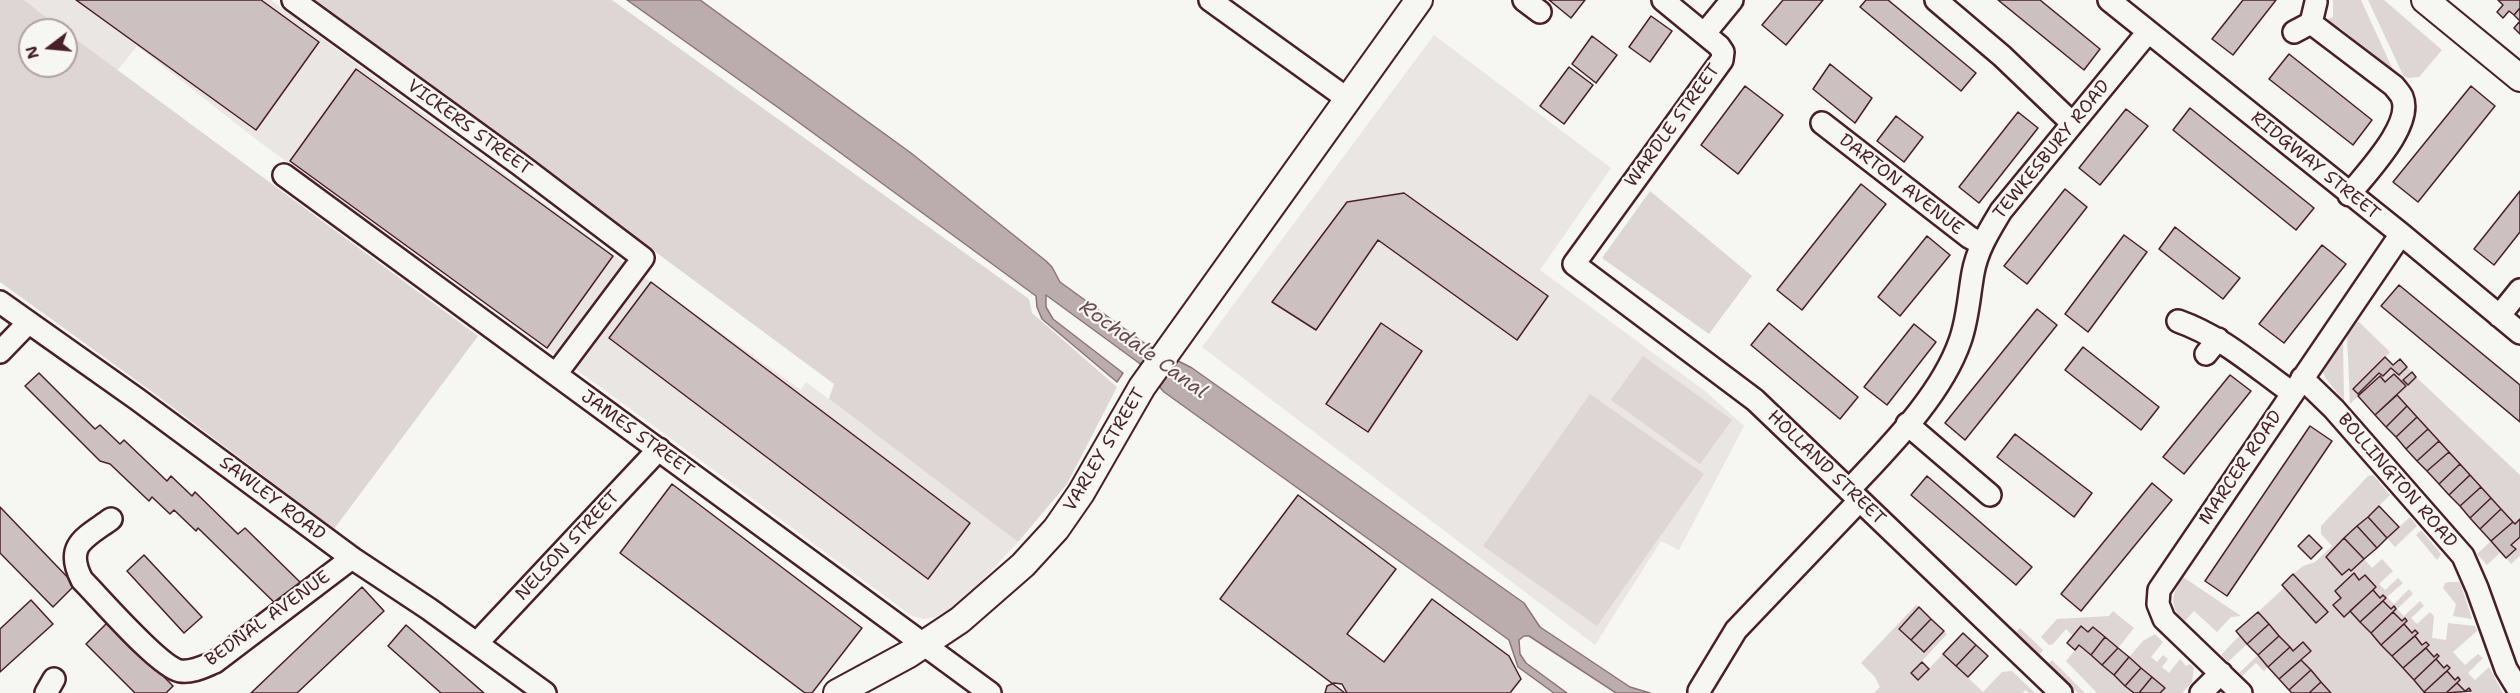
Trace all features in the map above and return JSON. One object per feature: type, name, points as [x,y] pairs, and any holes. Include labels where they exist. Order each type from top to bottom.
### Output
[{"type":"street","name":"VICKERS STREET","points":[[293,0],[519,164],[643,258],[556,374]]},
{"type":"street","points":[[1210,0],[1349,100]]},
{"type":"street","name":"VARLEY STREET","points":[[837,693],[926,644],[960,620],[1007,580],[1056,529],[1081,493],[1142,387],[1176,337],[1419,0]]},
{"type":"street","name":"WARDLE STREET","points":[[1574,264],[1722,60],[1719,46],[1663,0]]},
{"type":"street","points":[[1705,33],[1732,0]]},
{"type":"street","points":[[1936,0],[2002,56],[2073,123]]},
{"type":"street","name":"RIDGWAY STREET","points":[[2109,0],[2349,195],[2401,234],[2520,333]]},
{"type":"street","points":[[2425,0],[2520,78]]},
{"type":"street","points":[[2316,2],[2303,27],[2410,95],[2395,136],[2349,195]]},
{"type":"street","name":"TEWKESBURY ROAD","points":[[1699,691],[1736,630],[1854,495],[1935,390],[1955,356],[1961,339],[1973,272],[1982,244],[2001,211],[2148,32]]},
{"type":"street","name":"DARTON AVENUE","points":[[1822,123],[1969,237],[1982,244]]},
{"type":"street","name":"JAMES STREET","points":[[284,175],[990,693]]},
{"type":"street","name":"MARCER ROAD","points":[[2241,693],[2164,619],[2158,604],[2159,590],[2401,234]]},
{"type":"street","name":"HOLLAND STREET","points":[[1574,264],[1755,400],[2061,693]]},
{"type":"street","points":[[2499,316],[2520,290]]},
{"type":"street","name":"SAWLEY ROAD","points":[[0,303],[137,399],[352,558],[477,643],[545,693]]},
{"type":"street","name":"BOLLINGTON ROAD","points":[[2178,321],[2202,330],[2212,346],[2297,386],[2334,409],[2463,556],[2506,669],[2520,692]]},
{"type":"street","points":[[0,352],[28,323]]},
{"type":"street","points":[[1907,424],[1990,495]]},
{"type":"street","name":"NELSON STREET","points":[[477,643],[659,449]]},
{"type":"street","name":"BEDNAL AVENUE","points":[[111,519],[77,544],[74,556],[75,567],[82,580],[147,647],[168,665],[180,671],[196,670],[215,662],[352,558]]},
{"type":"street","points":[[2201,693],[2221,673]]},
{"type":"shaded area","points":[[0,0],[24,0],[47,18],[18,18],[18,78],[78,78],[78,41],[478,336],[334,529],[155,394],[0,282]]},
{"type":"shaded area","points":[[24,0],[271,0],[627,265],[801,390],[806,382],[1018,542],[961,603],[935,617],[924,619],[912,616],[617,399],[261,143],[137,46],[117,71],[78,41],[78,18],[48,18]]},
{"type":"shaded area","points":[[315,0],[612,0],[1029,299],[1032,313],[1117,387],[1067,484],[1018,542],[829,399],[834,384]]},
{"type":"shaded area","points":[[2333,0],[2361,0],[2394,72],[2340,28],[2334,31],[2326,20],[2333,17]]},
{"type":"shaded area","points":[[2368,0],[2384,0],[2442,50],[2419,77],[2408,78],[2403,75]]},
{"type":"shaded area","points":[[1434,35],[1611,168],[1540,270],[1705,391],[1744,426],[1679,550],[1661,541],[1595,645],[1202,347]]},
{"type":"shaded area","points":[[1650,191],[1752,276],[1709,334],[1602,258]]},
{"type":"shaded area","points":[[2358,321],[2390,352],[2353,389],[2358,394],[2379,373],[2383,376],[2391,368],[2399,375],[2407,367],[2412,372],[2403,380],[2407,385],[2416,377],[2520,475],[2520,519],[2515,524],[2397,395],[2406,386],[2394,374],[2385,382],[2379,376],[2350,404],[2347,336]]},
{"type":"shaded area","points":[[2343,342],[2344,401],[2323,372]]},
{"type":"shaded area","points":[[1643,356],[1732,420],[1700,464],[1611,400]]},
{"type":"shaded area","points":[[1590,394],[1704,474],[1597,626],[1483,546]]},
{"type":"shaded area","points":[[2373,475],[2390,495],[2326,557],[2342,575],[2364,559],[2372,568],[2382,559],[2393,571],[2379,584],[2385,590],[2398,578],[2403,583],[2387,597],[2394,604],[2409,589],[2413,594],[2397,609],[2404,616],[2420,601],[2424,606],[2411,618],[2417,624],[2430,612],[2434,616],[2432,638],[2446,640],[2448,623],[2475,626],[2477,631],[2453,652],[2465,665],[2478,654],[2483,658],[2468,673],[2475,680],[2489,667],[2503,693],[2469,693],[2471,691],[2469,689],[2465,691],[2457,683],[2460,680],[2458,677],[2455,680],[2447,671],[2450,668],[2444,668],[2436,659],[2439,656],[2437,654],[2434,657],[2426,648],[2428,645],[2426,642],[2422,645],[2415,636],[2418,633],[2415,630],[2412,633],[2404,624],[2407,621],[2405,618],[2402,621],[2393,612],[2396,609],[2394,607],[2391,609],[2383,601],[2386,598],[2384,595],[2380,598],[2373,590],[2375,587],[2365,575],[2359,580],[2353,573],[2335,591],[2341,598],[2333,605],[2350,611],[2426,693],[2331,693],[2301,660],[2311,650],[2303,642],[2293,651],[2258,612],[2284,588],[2316,623],[2327,613],[2293,574],[2303,566],[2315,562],[2332,546],[2321,534],[2321,526],[2368,476]]},
{"type":"shaded area","points":[[2410,517],[2417,526],[2395,547],[2387,538]]},
{"type":"shaded area","points":[[2421,530],[2441,554],[2437,560],[2416,535]]},
{"type":"shaded area","points":[[2520,537],[2520,556],[2511,564],[2506,558],[2516,550],[2511,545]]},
{"type":"shaded area","points":[[2491,541],[2501,552],[2487,565],[2477,554]]},
{"type":"shaded area","points":[[2183,577],[2241,616],[2231,617],[2217,632],[2194,611],[2184,622],[2176,611],[2173,600]]},
{"type":"shaded area","points":[[2460,582],[2472,619],[2453,616],[2456,604],[2443,588],[2445,583]]},
{"type":"shaded area","points":[[1916,605],[1919,607],[1899,628],[1911,640],[1944,631],[1947,634],[1911,673],[1918,680],[1943,654],[1983,692],[2002,672],[2012,671],[2035,693],[2025,690],[2022,693],[1874,693],[1880,687],[1875,677],[1861,663]]},
{"type":"shaded area","points":[[2113,611],[2134,628],[2118,648],[2094,627],[2088,632],[2073,636],[2066,629],[2053,644],[2049,645],[2041,637],[2057,619],[2109,616]]},
{"type":"shaded area","points":[[2020,628],[2043,650],[2039,655],[2015,633]]},
{"type":"shaded area","points":[[2155,634],[2163,642],[2151,657],[2157,662],[2163,655],[2168,659],[2162,667],[2169,673],[2180,659],[2186,666],[2190,664],[2194,668],[2192,682],[2182,693],[2160,693],[2164,688],[2129,657],[2143,641]]},
{"type":"shaded area","points":[[2240,635],[2247,644],[2228,662],[2221,655]]},
{"type":"shaded area","points":[[2079,645],[2134,693],[2097,693],[2066,661]]},
{"type":"shaded area","points":[[2258,655],[2268,667],[2264,671],[2256,663],[2242,676],[2239,673]]},
{"type":"shaded area","points":[[2052,660],[2085,693],[2078,693],[2048,664]]},
{"type":"water","name":"Rochdale Canal","points":[[627,0],[700,0],[911,153],[1046,261],[1060,282],[1147,345],[1192,368],[1524,603],[1540,627],[1630,687],[1650,693],[1616,693],[1529,636],[1524,636],[1519,640],[1520,654],[1526,663],[1567,693],[1554,693],[1518,667],[1509,640],[1164,392],[1139,363],[1046,295],[1046,307],[1053,319],[1123,373],[1117,382],[1042,319],[1037,307],[1036,296]]},
{"type":"building","points":[[76,0],[261,0],[319,42],[256,130]]},
{"type":"building","points":[[1549,0],[1585,0],[1571,18]]},
{"type":"building","points":[[1783,0],[1823,0],[1786,45],[1762,25]]},
{"type":"building","points":[[1866,0],[1888,0],[1976,73],[1961,91],[1860,7]]},
{"type":"building","points":[[1998,0],[2040,0],[2100,49],[2084,70]]},
{"type":"building","points":[[2243,0],[2276,0],[2233,55],[2212,39]]},
{"type":"building","points":[[2498,0],[2520,0],[2520,8],[2514,15],[2509,11],[2503,18],[2497,12],[2503,5]]},
{"type":"building","points":[[2520,8],[2520,21],[2514,15]]},
{"type":"building","points":[[1651,16],[1672,31],[1650,62],[1629,47]]},
{"type":"building","points":[[2520,21],[2520,34],[2514,28]]},
{"type":"building","points":[[1592,36],[1617,55],[1596,83],[1572,64]]},
{"type":"building","points":[[2289,54],[2372,120],[2353,145],[2269,79]]},
{"type":"building","points":[[1830,64],[1872,98],[1855,123],[1813,89]]},
{"type":"building","points":[[1569,67],[1593,85],[1564,124],[1540,106]]},
{"type":"building","points":[[356,69],[613,256],[547,348],[290,161]]},
{"type":"building","points":[[1745,86],[1783,115],[1738,174],[1701,145]]},
{"type":"building","points":[[2471,86],[2495,106],[2418,202],[2393,182]]},
{"type":"building","points":[[2190,108],[2314,208],[2296,230],[2173,130]]},
{"type":"building","points":[[2126,109],[2148,126],[2100,185],[2079,168]]},
{"type":"building","points":[[2018,112],[2038,128],[1979,203],[1959,187]]},
{"type":"building","points":[[1896,116],[1923,137],[1904,162],[1877,141]]},
{"type":"building","points":[[1861,184],[1886,204],[1802,310],[1777,290]]},
{"type":"building","points":[[2065,189],[2087,207],[2027,284],[2004,266]]},
{"type":"building","points":[[2520,191],[2520,232],[2494,265],[2474,249]]},
{"type":"building","points":[[1404,193],[1548,296],[1517,340],[1378,240],[1316,330],[1272,302],[1347,202]]},
{"type":"building","points":[[2175,227],[2240,278],[2223,299],[2159,249]]},
{"type":"building","points":[[2124,235],[2147,252],[2088,332],[2065,314]]},
{"type":"building","points":[[1927,236],[1950,255],[1900,316],[1878,297]]},
{"type":"building","points":[[2322,245],[2346,264],[2284,343],[2259,324]]},
{"type":"building","points":[[651,282],[970,523],[928,579],[609,338]]},
{"type":"building","points":[[2399,285],[2520,385],[2520,422],[2381,306]]},
{"type":"building","points":[[2037,309],[2057,325],[1965,440],[1945,423]]},
{"type":"building","points":[[1381,323],[1422,351],[1368,432],[1326,404]]},
{"type":"building","points":[[1769,323],[1858,397],[1840,419],[1751,345]]},
{"type":"building","points":[[1914,324],[1936,342],[1887,405],[1864,387]]},
{"type":"building","points":[[2083,347],[2159,407],[2141,430],[2065,370]]},
{"type":"building","points":[[2385,357],[2393,365],[2400,359],[2407,367],[2399,375],[2391,368],[2383,376],[2379,373],[2358,394],[2353,389]]},
{"type":"building","points":[[2412,372],[2416,377],[2408,385],[2403,380]]},
{"type":"building","points":[[39,373],[95,429],[100,425],[120,444],[124,440],[167,481],[171,476],[192,496],[195,492],[238,534],[245,528],[304,586],[281,609],[198,528],[196,531],[174,510],[170,514],[152,497],[149,501],[110,464],[100,461],[25,386]]},
{"type":"building","points":[[2394,374],[2406,386],[2375,415],[2358,396],[2380,376],[2385,382]]},
{"type":"building","points":[[2230,375],[2251,391],[2184,474],[2163,457]]},
{"type":"building","points":[[2397,395],[2407,406],[2386,427],[2375,415]]},
{"type":"building","points":[[2407,406],[2417,417],[2396,437],[2386,427]]},
{"type":"building","points":[[2417,417],[2428,429],[2406,449],[2396,437]]},
{"type":"building","points":[[2310,426],[2332,441],[2227,596],[2205,581]]},
{"type":"building","points":[[2428,429],[2439,441],[2417,461],[2406,449]]},
{"type":"building","points":[[2015,434],[2092,493],[2074,517],[1997,457]]},
{"type":"building","points":[[2439,441],[2449,452],[2427,471],[2417,461]]},
{"type":"building","points":[[2449,452],[2460,464],[2439,484],[2427,471]]},
{"type":"building","points":[[2460,464],[2470,475],[2449,495],[2439,484]]},
{"type":"building","points":[[2470,475],[2481,487],[2460,506],[2449,495]]},
{"type":"building","points":[[1927,476],[2032,567],[2016,585],[1911,495]]},
{"type":"building","points":[[2152,483],[2172,500],[2081,611],[2061,594]]},
{"type":"building","points":[[672,484],[862,628],[812,693],[805,693],[620,553]]},
{"type":"building","points":[[2481,487],[2491,498],[2470,518],[2460,506]]},
{"type":"building","points":[[1298,495],[1396,569],[1347,634],[1384,662],[1432,599],[1509,656],[1521,679],[1510,693],[1345,693],[1220,599]]},
{"type":"building","points":[[2491,498],[2501,509],[2480,529],[2470,518]]},
{"type":"building","points":[[2379,506],[2399,527],[2387,538],[2368,517]]},
{"type":"building","points":[[0,507],[75,585],[53,607],[0,553]]},
{"type":"building","points":[[2501,509],[2513,522],[2491,541],[2480,529]]},
{"type":"building","points":[[2368,517],[2387,538],[2377,548],[2357,526]]},
{"type":"building","points":[[2520,519],[2520,537],[2511,545],[2516,549],[2506,558],[2491,541],[2513,522],[2515,524]]},
{"type":"building","points":[[2357,526],[2377,548],[2364,559],[2344,538]]},
{"type":"building","points":[[2309,535],[2322,548],[2311,559],[2298,546]]},
{"type":"building","points":[[2344,538],[2364,559],[2351,571],[2349,569],[2342,575],[2326,557]]},
{"type":"building","points":[[144,555],[202,617],[184,633],[127,571]]},
{"type":"building","points":[[2354,573],[2359,580],[2365,575],[2376,587],[2344,617],[2333,605],[2341,598],[2335,591]]},
{"type":"building","points":[[2293,574],[2328,612],[2316,623],[2282,585]]},
{"type":"building","points":[[362,587],[384,611],[297,693],[251,693]]},
{"type":"building","points":[[2373,590],[2380,598],[2383,595],[2386,598],[2360,622],[2350,611]]},
{"type":"building","points":[[31,600],[53,624],[0,672],[0,629]]},
{"type":"building","points":[[2383,601],[2391,609],[2394,606],[2396,609],[2371,633],[2360,622]]},
{"type":"building","points":[[1919,607],[1931,619],[1911,640],[1899,629]]},
{"type":"building","points":[[2258,612],[2269,624],[2247,644],[2236,631]]},
{"type":"building","points":[[2393,612],[2402,621],[2405,618],[2407,621],[2381,645],[2371,633]]},
{"type":"building","points":[[1931,619],[1944,631],[1924,652],[1911,640]]},
{"type":"building","points":[[109,621],[173,686],[166,693],[135,693],[86,644]]},
{"type":"building","points":[[2269,624],[2279,636],[2258,655],[2247,644]]},
{"type":"building","points":[[2404,624],[2412,633],[2415,630],[2418,633],[2392,656],[2381,645]]},
{"type":"building","points":[[406,625],[484,693],[441,693],[388,646]]},
{"type":"building","points":[[2081,626],[2088,632],[2093,627],[2105,637],[2091,655],[2079,645],[2075,650],[2067,643]]},
{"type":"building","points":[[1963,633],[1976,645],[1956,666],[1943,654]]},
{"type":"building","points":[[2279,636],[2290,647],[2268,667],[2258,655]]},
{"type":"building","points":[[2415,636],[2422,645],[2426,642],[2429,645],[2403,668],[2392,656]]},
{"type":"building","points":[[2105,637],[2118,648],[2102,665],[2091,655]]},
{"type":"building","points":[[2303,642],[2311,651],[2279,679],[2268,667],[2290,647],[2293,651]]},
{"type":"building","points":[[1976,645],[1988,656],[1968,677],[1956,666]]},
{"type":"building","points":[[2118,648],[2129,657],[2114,675],[2102,665]]},
{"type":"building","points":[[2426,648],[2434,657],[2437,654],[2439,656],[2414,680],[2403,668]]},
{"type":"building","points":[[2129,657],[2141,668],[2125,686],[2114,675]]},
{"type":"building","points":[[2436,659],[2444,668],[2447,665],[2450,668],[2424,692],[2414,680]]},
{"type":"building","points":[[2301,660],[2311,670],[2289,690],[2279,679]]},
{"type":"building","points":[[1922,662],[1929,669],[1918,680],[1911,673]]},
{"type":"building","points":[[2141,668],[2152,677],[2139,693],[2134,693],[2125,686]]},
{"type":"building","points":[[2311,670],[2321,682],[2309,693],[2292,693],[2289,690]]},
{"type":"building","points":[[2447,671],[2455,680],[2458,677],[2460,680],[2446,693],[2424,692]]},
{"type":"building","points":[[2152,677],[2165,688],[2160,693],[2139,693]]},
{"type":"building","points":[[2321,682],[2331,693],[2309,693]]},
{"type":"building","points":[[1334,683],[1342,684],[1347,693],[1325,693],[1327,686]]},
{"type":"building","points":[[2457,683],[2465,691],[2469,688],[2471,691],[2446,693]]}]
